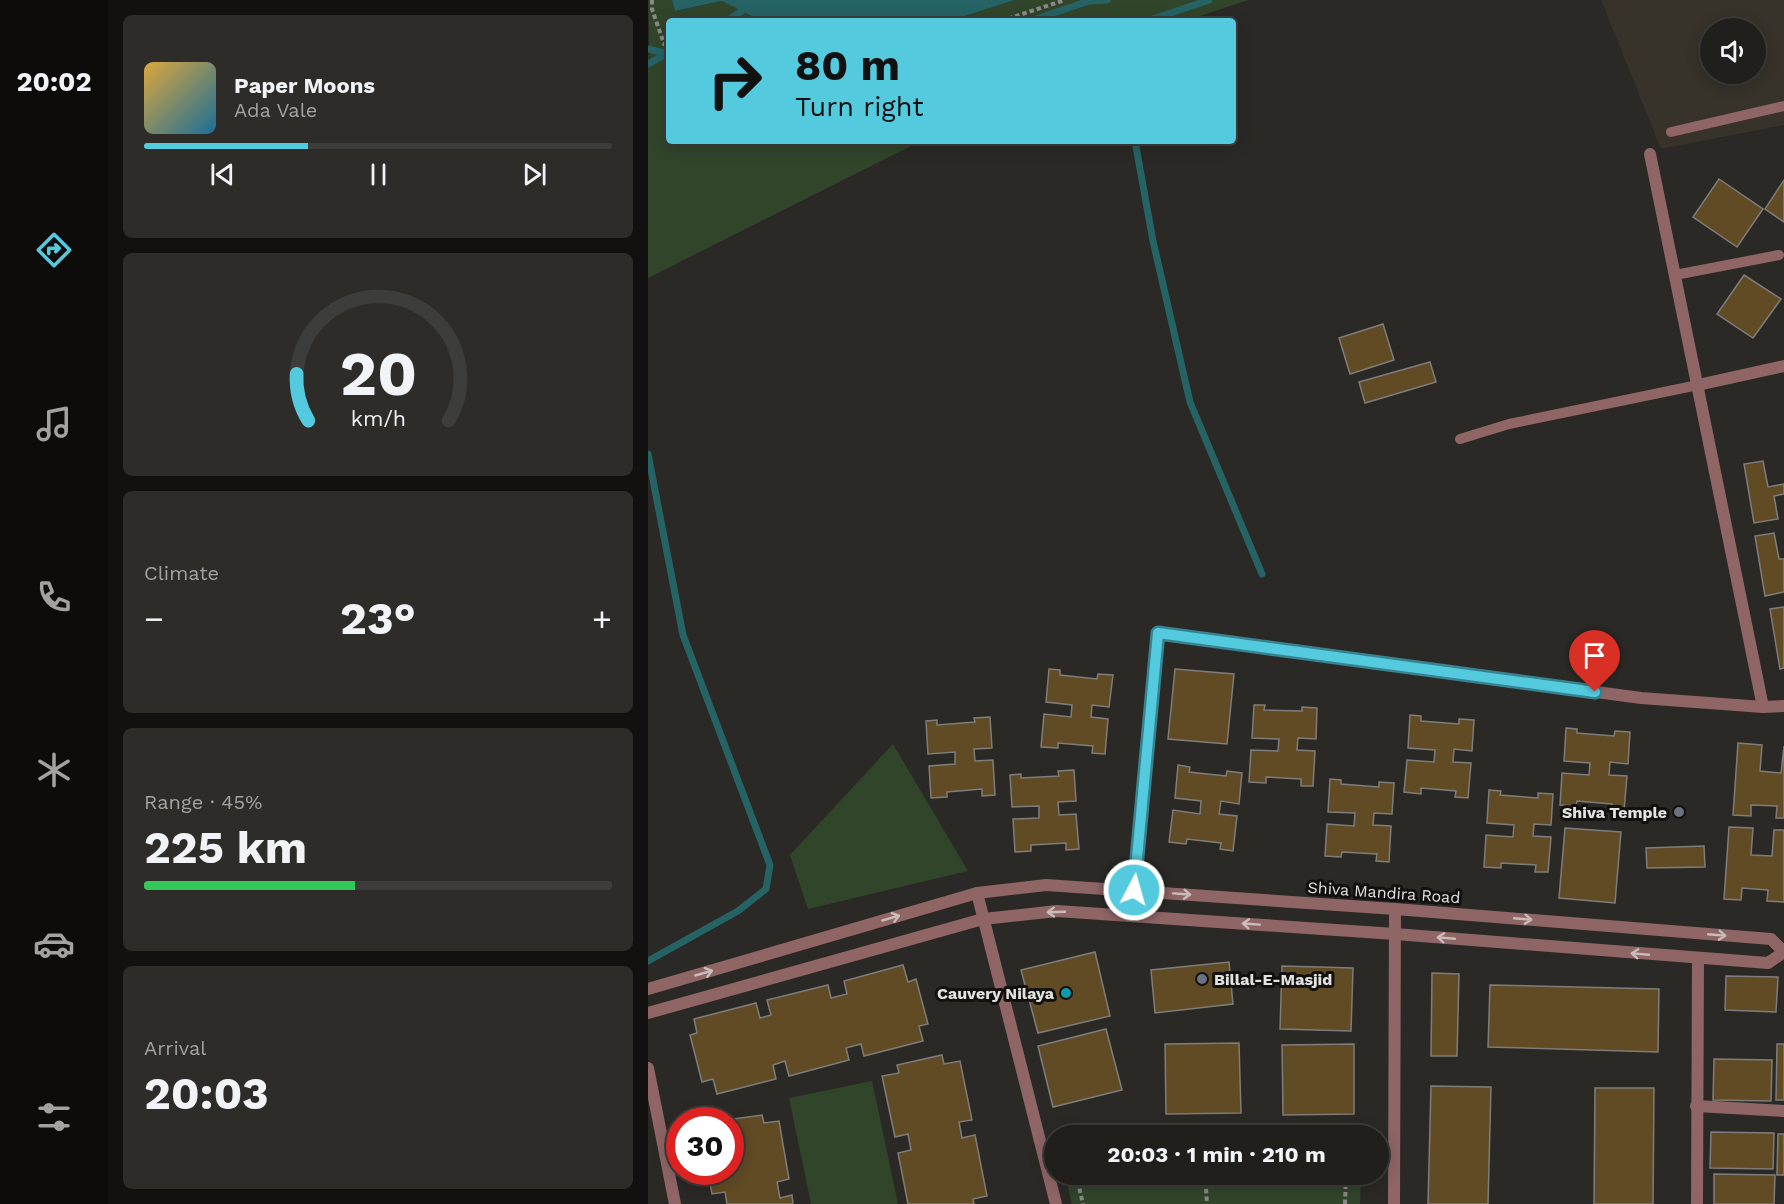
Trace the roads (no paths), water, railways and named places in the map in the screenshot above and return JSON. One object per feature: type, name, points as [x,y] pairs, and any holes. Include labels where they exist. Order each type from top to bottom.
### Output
[{"type":"street","points":[[1650,154],[1763,707]]},
{"type":"street","points":[[1698,385],[1784,366]]},
{"type":"street","points":[[1134,890],[1158,633],[1641,698],[1763,707],[1784,706]]},
{"type":"street","name":"Shiva Mandira Road","points":[[648,989],[977,893],[1046,885],[1395,909],[1771,939],[1784,951]]},
{"type":"street","points":[[977,893],[1056,1204]]},
{"type":"street","points":[[1394,1204],[1395,909]]},
{"type":"street","points":[[648,1013],[984,919],[1058,911],[1768,963],[1784,951]]},
{"type":"street","points":[[1697,1204],[1698,958]]},
{"type":"street","points":[[648,1068],[675,1204]]},
{"type":"street","points":[[1696,1106],[1784,1111]]},
{"type":"lane","points":[[1671,132],[1784,106]]},
{"type":"lane","points":[[1675,274],[1779,255]]},
{"type":"lane","points":[[1460,439],[1509,424],[1698,385]]},
{"type":"water","points":[[672,0],[1015,0],[958,18],[755,18],[722,1],[675,11]]},
{"type":"waterway","points":[[1039,18],[1089,1],[1107,0]]},
{"type":"waterway","points":[[1156,18],[1209,0]]},
{"type":"waterway","points":[[731,18],[742,11]]},
{"type":"waterway","points":[[648,49],[666,54]]},
{"type":"waterway","points":[[648,64],[666,55]]},
{"type":"waterway","points":[[1136,144],[1153,241],[1190,402],[1262,574]]},
{"type":"waterway","points":[[648,454],[683,635],[770,865],[766,889],[738,911],[648,961]]},
{"type":"place","name":"Shiva Temple","points":[[1679,812]]},
{"type":"place","name":"Billal-E-Masjid","points":[[1202,979]]},
{"type":"place","name":"Cauvery Nilaya","points":[[1066,993]]}]
